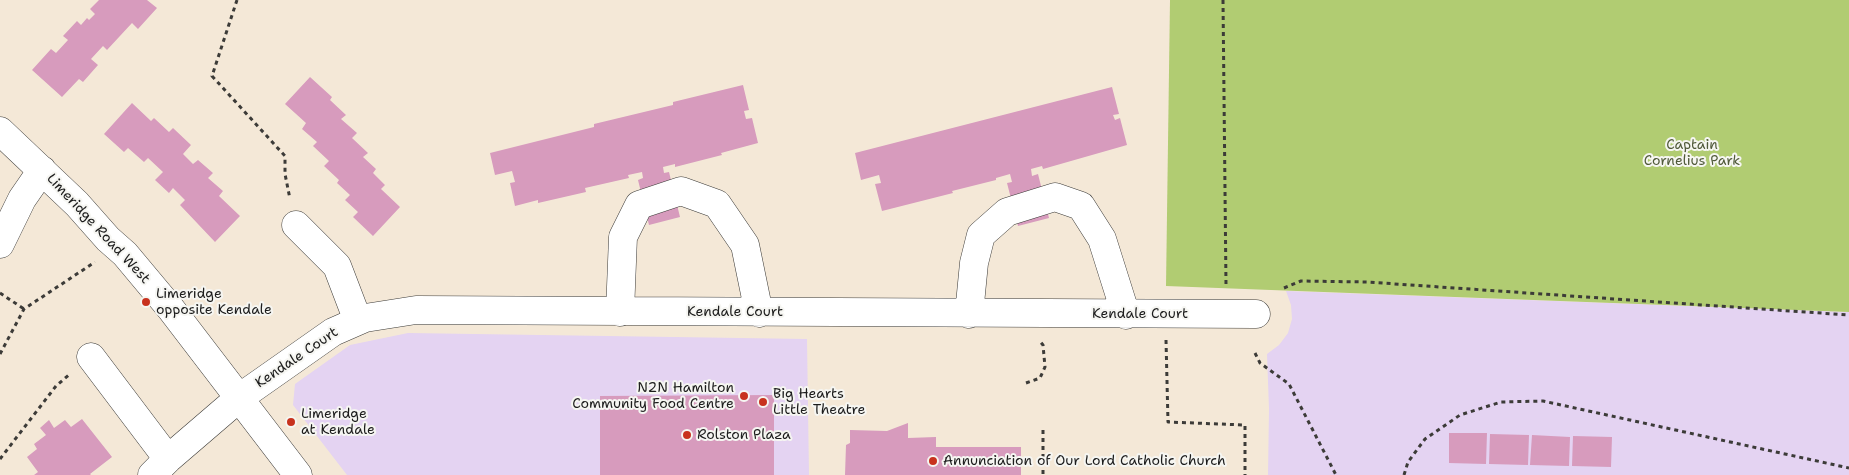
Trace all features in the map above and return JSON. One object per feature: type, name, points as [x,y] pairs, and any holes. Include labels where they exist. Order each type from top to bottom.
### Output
[{"type":"street","name":"Limeridge Road West","points":[[0,131],[77,204],[125,254],[171,309],[298,475]]},
{"type":"street","points":[[0,244],[22,199],[42,170]]},
{"type":"street","points":[[620,312],[623,237],[639,205],[681,191],[717,204],[745,245],[759,312]]},
{"type":"street","points":[[969,314],[974,263],[981,235],[1007,212],[1055,196],[1081,206],[1102,239],[1126,314]]},
{"type":"street","points":[[296,225],[337,266],[358,320]]},
{"type":"street","name":"Kendale Court","points":[[160,467],[239,398],[333,332],[358,320],[416,310],[1256,314]]},
{"type":"street","points":[[90,357],[160,467]]},
{"type":"path","points":[[237,0],[212,76],[285,156],[285,174],[296,225]]},
{"type":"path","points":[[1223,0],[1224,264],[1226,285]]},
{"type":"path","points":[[0,354],[24,309],[117,247]]},
{"type":"path","points":[[1284,288],[1300,281],[1367,282],[1849,315]]},
{"type":"path","points":[[0,293],[24,309]]},
{"type":"path","points":[[1165,333],[1168,422],[1245,425],[1245,475]]},
{"type":"path","points":[[1026,383],[1040,378],[1045,367],[1043,345],[1037,338]]},
{"type":"path","points":[[1255,354],[1260,363],[1289,384],[1336,475]]},
{"type":"path","points":[[0,460],[56,386],[90,357]]},
{"type":"path","points":[[1404,475],[1408,462],[1425,438],[1460,415],[1501,402],[1543,401],[1849,468]]},
{"type":"path","points":[[1043,430],[1043,475]]},
{"type":"shaded area","points":[[1286,291],[1849,312],[1849,475],[1268,475],[1269,409],[1267,354],[1279,345],[1288,333],[1292,319],[1291,305]]},
{"type":"shaded area","points":[[408,333],[807,339],[809,475],[347,475],[293,405],[295,384],[350,345]]},
{"type":"green space","name":"Captain Cornelius Park","points":[[1170,0],[1849,0],[1849,312],[1166,286]]},
{"type":"building","points":[[99,0],[147,0],[157,8],[138,29],[132,23],[107,50],[103,46],[91,59],[98,65],[83,82],[79,79],[62,97],[32,70],[51,49],[56,53],[68,40],[63,36],[77,21],[81,25],[87,18],[89,20],[95,14],[90,9]]},
{"type":"building","points":[[310,77],[332,97],[330,100],[346,115],[341,119],[357,133],[352,138],[368,153],[363,157],[376,169],[373,173],[385,185],[381,189],[400,207],[373,236],[353,217],[358,212],[345,200],[350,195],[337,183],[339,180],[324,166],[329,161],[313,146],[317,142],[302,129],[306,123],[285,104]]},
{"type":"building","points":[[743,85],[749,110],[744,111],[746,119],[752,118],[758,143],[721,153],[722,155],[675,167],[675,164],[663,167],[664,173],[669,172],[680,217],[649,225],[638,180],[643,178],[642,172],[628,175],[629,178],[585,188],[586,192],[538,203],[538,200],[515,206],[510,183],[515,182],[512,171],[495,175],[490,153],[594,127],[594,124],[673,105],[673,102]]},
{"type":"building","points":[[1112,87],[1119,114],[1113,115],[1115,120],[1120,118],[1127,145],[1043,169],[1042,166],[1031,169],[1032,176],[1038,174],[1049,218],[1018,226],[1007,183],[1012,182],[1010,174],[996,178],[996,180],[952,191],[953,193],[882,211],[875,184],[881,183],[879,175],[861,180],[855,153]]},
{"type":"building","points":[[132,103],[151,121],[154,118],[169,132],[173,128],[191,145],[183,154],[193,164],[198,160],[213,173],[208,178],[223,191],[219,196],[240,216],[215,242],[180,205],[185,200],[173,188],[169,193],[155,180],[163,172],[148,158],[144,162],[128,148],[124,152],[104,134]]},
{"type":"building","name":"Rolston Plaza","points":[[774,395],[774,475],[600,475],[600,396]]},
{"type":"building","points":[[82,419],[112,457],[91,475],[34,475],[38,472],[27,457],[37,449],[34,444],[46,435],[40,428],[49,420],[54,428],[65,420],[71,427]]},
{"type":"building","name":"Annunciation of Our Lord Catholic Church","points":[[908,423],[908,438],[936,437],[936,447],[1021,447],[1021,475],[845,475],[846,445],[850,443],[850,430],[887,431]]},
{"type":"building","points":[[1449,433],[1487,433],[1486,464],[1449,463]]},
{"type":"building","points":[[1490,434],[1529,435],[1528,465],[1489,464]]},
{"type":"building","points":[[1532,435],[1570,437],[1569,466],[1530,465]]},
{"type":"building","points":[[1573,436],[1612,437],[1611,467],[1572,466]]},
{"type":"place","name":"Limeridge opposite Kendale","points":[[146,302]]},
{"type":"place","name":"N2N Hamilton Community Food Centre","points":[[744,396]]},
{"type":"place","name":"Big Hearts Little Theatre","points":[[763,402]]},
{"type":"place","name":"Limeridge at Kendale","points":[[291,422]]},
{"type":"place","name":"Rolston Plaza","points":[[687,435]]},
{"type":"place","name":"Annunciation of Our Lord Catholic Church","points":[[933,461]]}]
